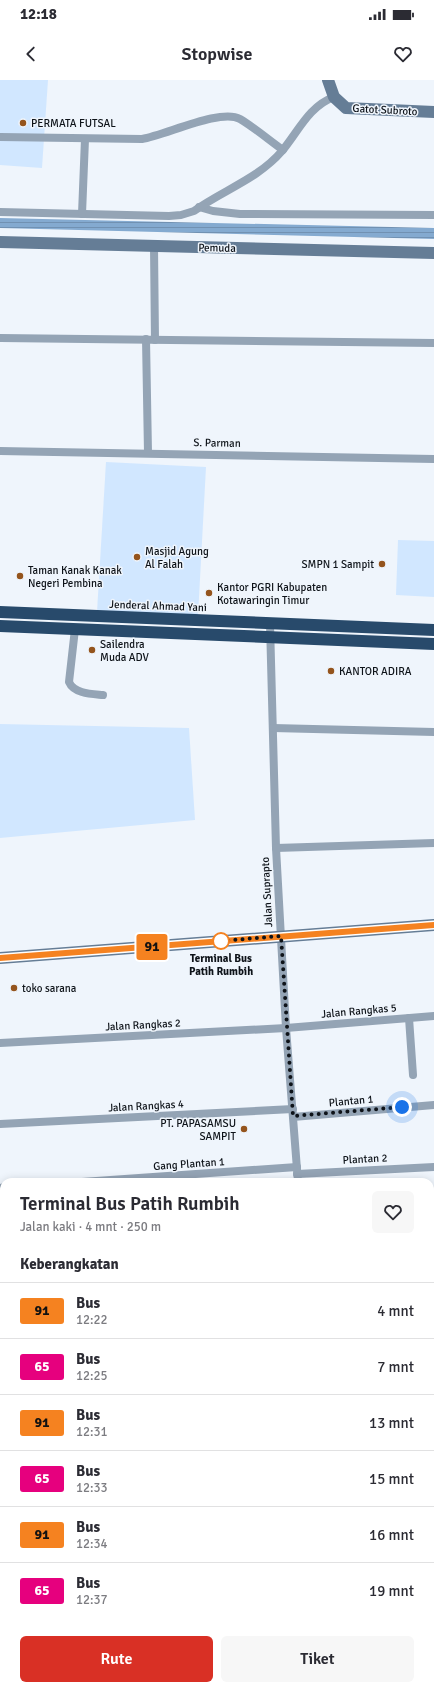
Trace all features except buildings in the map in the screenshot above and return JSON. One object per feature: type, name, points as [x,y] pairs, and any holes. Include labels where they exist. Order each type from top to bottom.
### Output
[{"type":"highway","name":"Jenderal Ahmad Yani","points":[[0,612],[434,630]]},
{"type":"highway","points":[[0,626],[434,644]]},
{"type":"street","points":[[0,212],[181,215],[200,207],[264,169],[283,150],[314,110],[324,101],[334,97],[328,80]]},
{"type":"street","name":"Gatot Subroto","points":[[334,97],[346,108],[355,110],[434,112]]},
{"type":"street","points":[[0,137],[124,140],[152,138],[218,116],[230,116],[240,118],[283,150]]},
{"type":"street","points":[[82,214],[85,139]]},
{"type":"street","points":[[200,207],[213,211],[248,214],[434,215]]},
{"type":"street","name":"Pemuda","points":[[0,242],[434,253]]},
{"type":"street","points":[[148,453],[150,340],[154,246]]},
{"type":"street","points":[[0,338],[434,343]]},
{"type":"street","name":"S. Parman","points":[[0,451],[434,459]]},
{"type":"street","name":"Jalan Suprapto","points":[[270,624],[276,848],[286,1028],[298,1174]]},
{"type":"street","points":[[75,628],[69,682],[71,686],[78,690],[103,695]]},
{"type":"street","points":[[273,728],[434,732]]},
{"type":"street","points":[[276,848],[434,843]]},
{"type":"street","points":[[0,958],[434,925]]},
{"type":"street","name":"Jalan Rangkas 5","points":[[286,1028],[434,1016]]},
{"type":"street","points":[[409,1018],[413,1076]]},
{"type":"street","name":"Jalan Rangkas 2","points":[[0,1043],[286,1028]]},
{"type":"street","name":"Plantan 1","points":[[293,1113],[434,1105]]},
{"type":"street","name":"Jalan Rangkas 4","points":[[0,1124],[293,1113]]},
{"type":"street","name":"Plantan 2","points":[[298,1174],[434,1167]]},
{"type":"street","name":"Gang Plantan 1","points":[[190,1178],[298,1174]]},
{"type":"shaded area","name":"PERMATA FUTSAL","points":[[0,80],[48,80],[42,168],[0,165]]},
{"type":"shaded area","points":[[0,218],[434,228],[434,239],[0,228]]},
{"type":"shaded area","points":[[106,462],[206,467],[198,616],[97,612]]},
{"type":"shaded area","points":[[398,540],[434,541],[434,597],[396,595]]},
{"type":"shaded area","points":[[0,724],[189,728],[195,820],[0,838]]},
{"type":"bus line","name":"91","points":[[0,958],[434,925]]},
{"type":"place","name":"PERMATA FUTSAL","points":[[23,123]]},
{"type":"place","name":"Masjid Agung Al Falah","points":[[137,557]]},
{"type":"place","name":"SMPN 1 Sampit","points":[[382,564]]},
{"type":"place","name":"Taman Kanak Kanak Negeri Pembina","points":[[20,576]]},
{"type":"place","name":"Kantor PGRI Kabupaten Kotawaringin Timur","points":[[209,593]]},
{"type":"place","name":"Sailendra Muda ADV","points":[[92,650]]},
{"type":"place","name":"KANTOR ADIRA","points":[[331,671]]},
{"type":"place","name":"Terminal Bus Patih Rumbih","points":[[221,941]]},
{"type":"place","name":"toko sarana","points":[[14,988]]},
{"type":"place","name":"PT. PAPASAMSU SAMPIT","points":[[244,1129]]},
{"type":"route","points":[[221,941],[281,936],[293,1116],[402,1107]]}]
